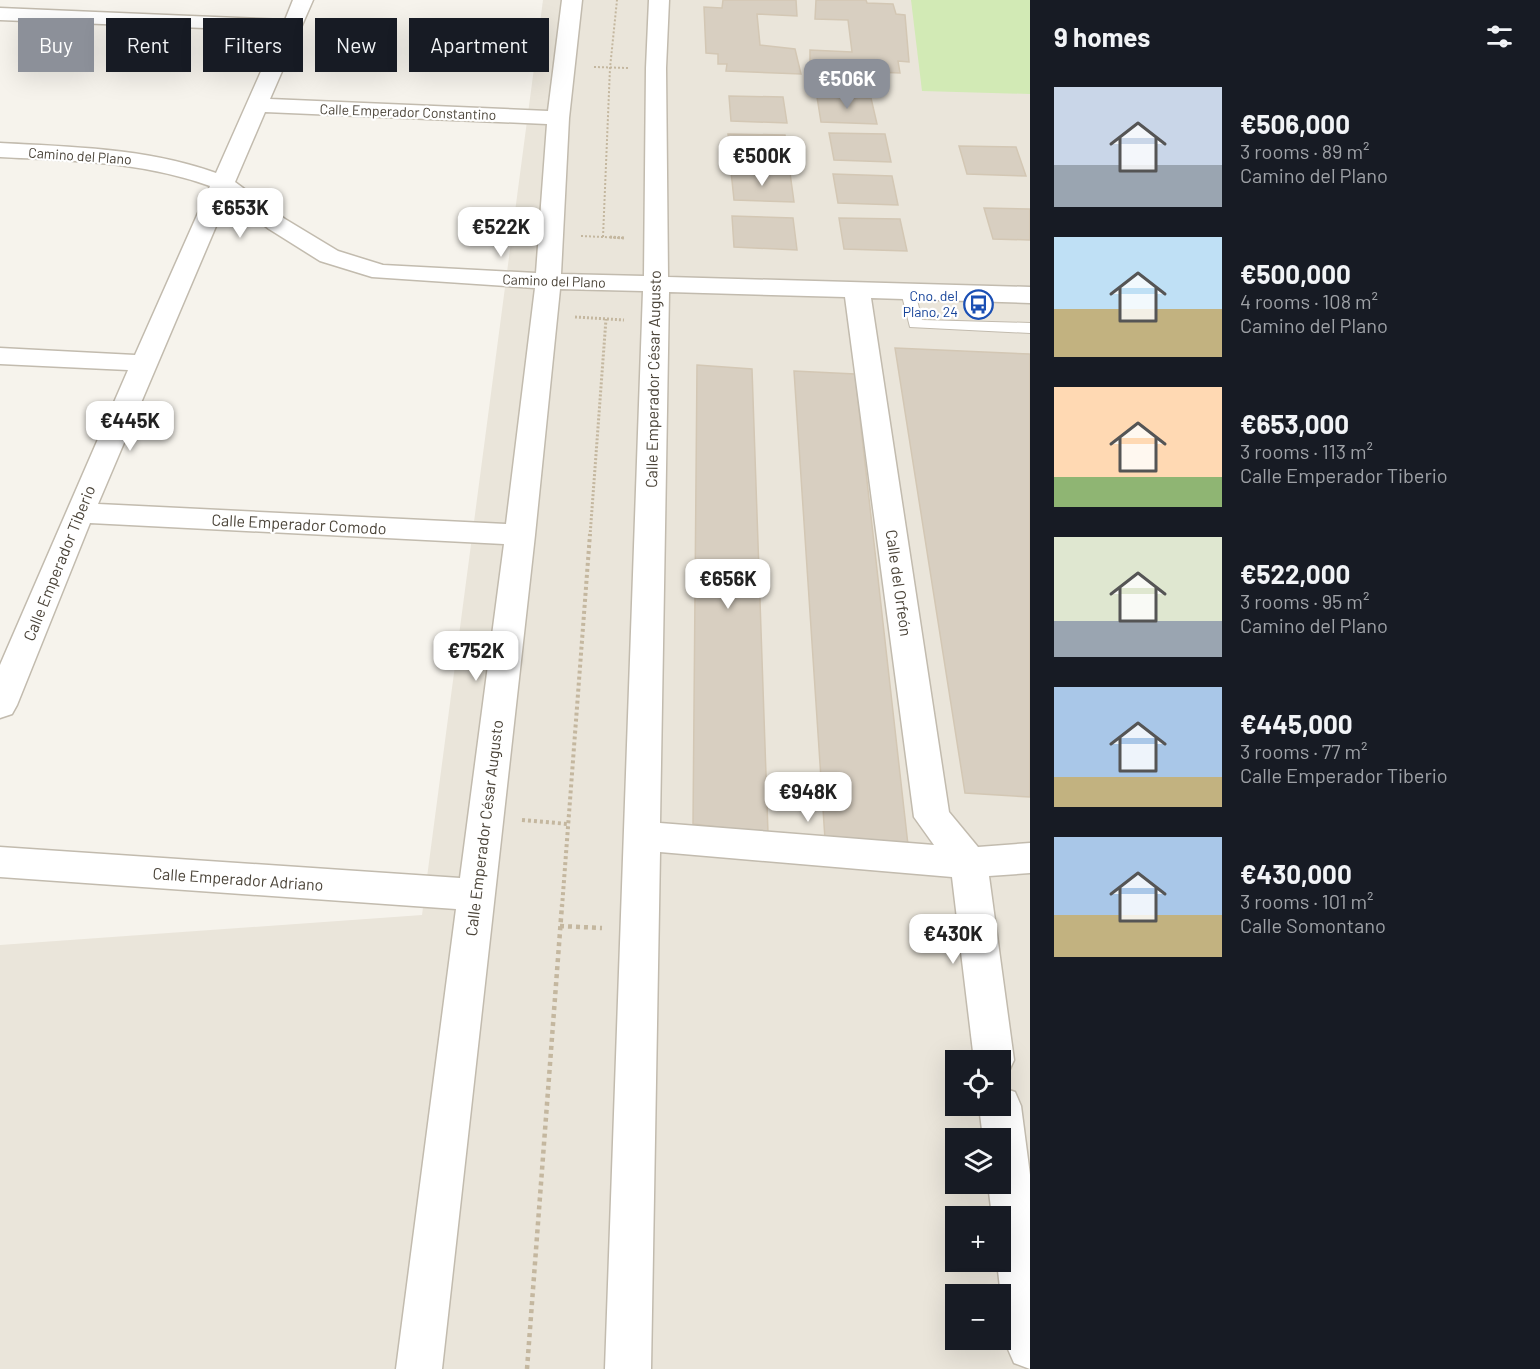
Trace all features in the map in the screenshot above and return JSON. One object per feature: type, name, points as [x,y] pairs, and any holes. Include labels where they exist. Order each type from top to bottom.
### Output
[{"type":"street","name":"Calle Emperador Tiberio","points":[[295,18],[303,0]]},
{"type":"street","name":"Calle Emperador César Augusto","points":[[419,1369],[520,535],[548,281],[558,118],[572,0]]},
{"type":"street","name":"Calle Emperador César Augusto","points":[[628,1369],[656,283],[656,69],[659,0]]},
{"type":"street","points":[[2,17],[203,23]]},
{"type":"street","name":"Calle Emperador Tiberio","points":[[0,705],[15,635],[79,513],[222,183],[273,72]]},
{"type":"street","name":"Calle Emperador Constantino","points":[[259,105],[558,118]]},
{"type":"street","name":"Camino del Plano","points":[[0,150],[145,161],[180,168],[222,183],[277,224],[329,256],[381,272],[548,281],[1030,295]]},
{"type":"street","points":[[205,223],[252,218],[277,224]]},
{"type":"street","name":"Calle del Orfeón","points":[[857,291],[932,817],[969,862]]},
{"type":"street","points":[[0,356],[144,363]]},
{"type":"street","name":"Calle Emperador Comodo","points":[[79,513],[520,535]]},
{"type":"street","points":[[642,837],[969,862],[1030,858]]},
{"type":"street","name":"Calle Emperador Adriano","points":[[0,862],[476,895]]},
{"type":"street","points":[[969,862],[993,1050]]},
{"type":"street","points":[[1001,1116],[1030,1347]]},
{"type":"lane","points":[[908,292],[915,324],[1030,328]]},
{"type":"path","points":[[603,237],[610,68],[617,0]]},
{"type":"path","points":[[564,67],[656,69]]},
{"type":"path","points":[[551,235],[656,239]]},
{"type":"path","points":[[544,316],[655,321]]},
{"type":"path","points":[[527,1369],[606,319]]},
{"type":"path","points":[[485,817],[568,824]]},
{"type":"shaded area","points":[[543,0],[1030,0],[1030,1369],[0,1369],[0,945],[422,915],[533,72],[549,72],[549,18],[541,18]]},
{"type":"green space","points":[[911,0],[1030,0],[1030,94],[922,91]]},
{"type":"building","points":[[723,0],[796,0],[797,16],[757,14],[760,45],[795,49],[801,74],[726,71],[727,64],[718,64],[718,54],[706,53],[704,7],[722,8]]},
{"type":"building","points":[[816,0],[866,0],[867,3],[893,4],[896,14],[905,15],[909,62],[898,61],[900,73],[874,72],[875,77],[810,76],[810,50],[852,52],[848,20],[815,19]]},
{"type":"building","points":[[729,96],[783,97],[787,123],[731,121]]},
{"type":"building","points":[[817,97],[871,98],[877,124],[821,122]]},
{"type":"building","points":[[829,133],[885,134],[891,162],[834,160]]},
{"type":"building","points":[[728,134],[785,135],[789,163],[731,161]]},
{"type":"building","points":[[959,146],[1016,147],[1026,176],[967,174]]},
{"type":"building","points":[[731,171],[790,173],[794,202],[734,200]]},
{"type":"building","points":[[833,174],[892,176],[898,205],[838,203]]},
{"type":"building","points":[[984,208],[1030,209],[1030,240],[993,239]]},
{"type":"building","points":[[732,216],[793,218],[797,250],[734,247]]},
{"type":"building","points":[[839,218],[900,219],[907,251],[844,249]]},
{"type":"building","points":[[895,348],[1030,354],[1030,797],[965,793]]},
{"type":"building","points":[[697,365],[752,369],[768,833],[693,824]]},
{"type":"building","points":[[794,371],[855,374],[908,845],[825,839]]},
{"type":"place","name":"Cno. del Plano, 24","points":[[979,304]]}]
